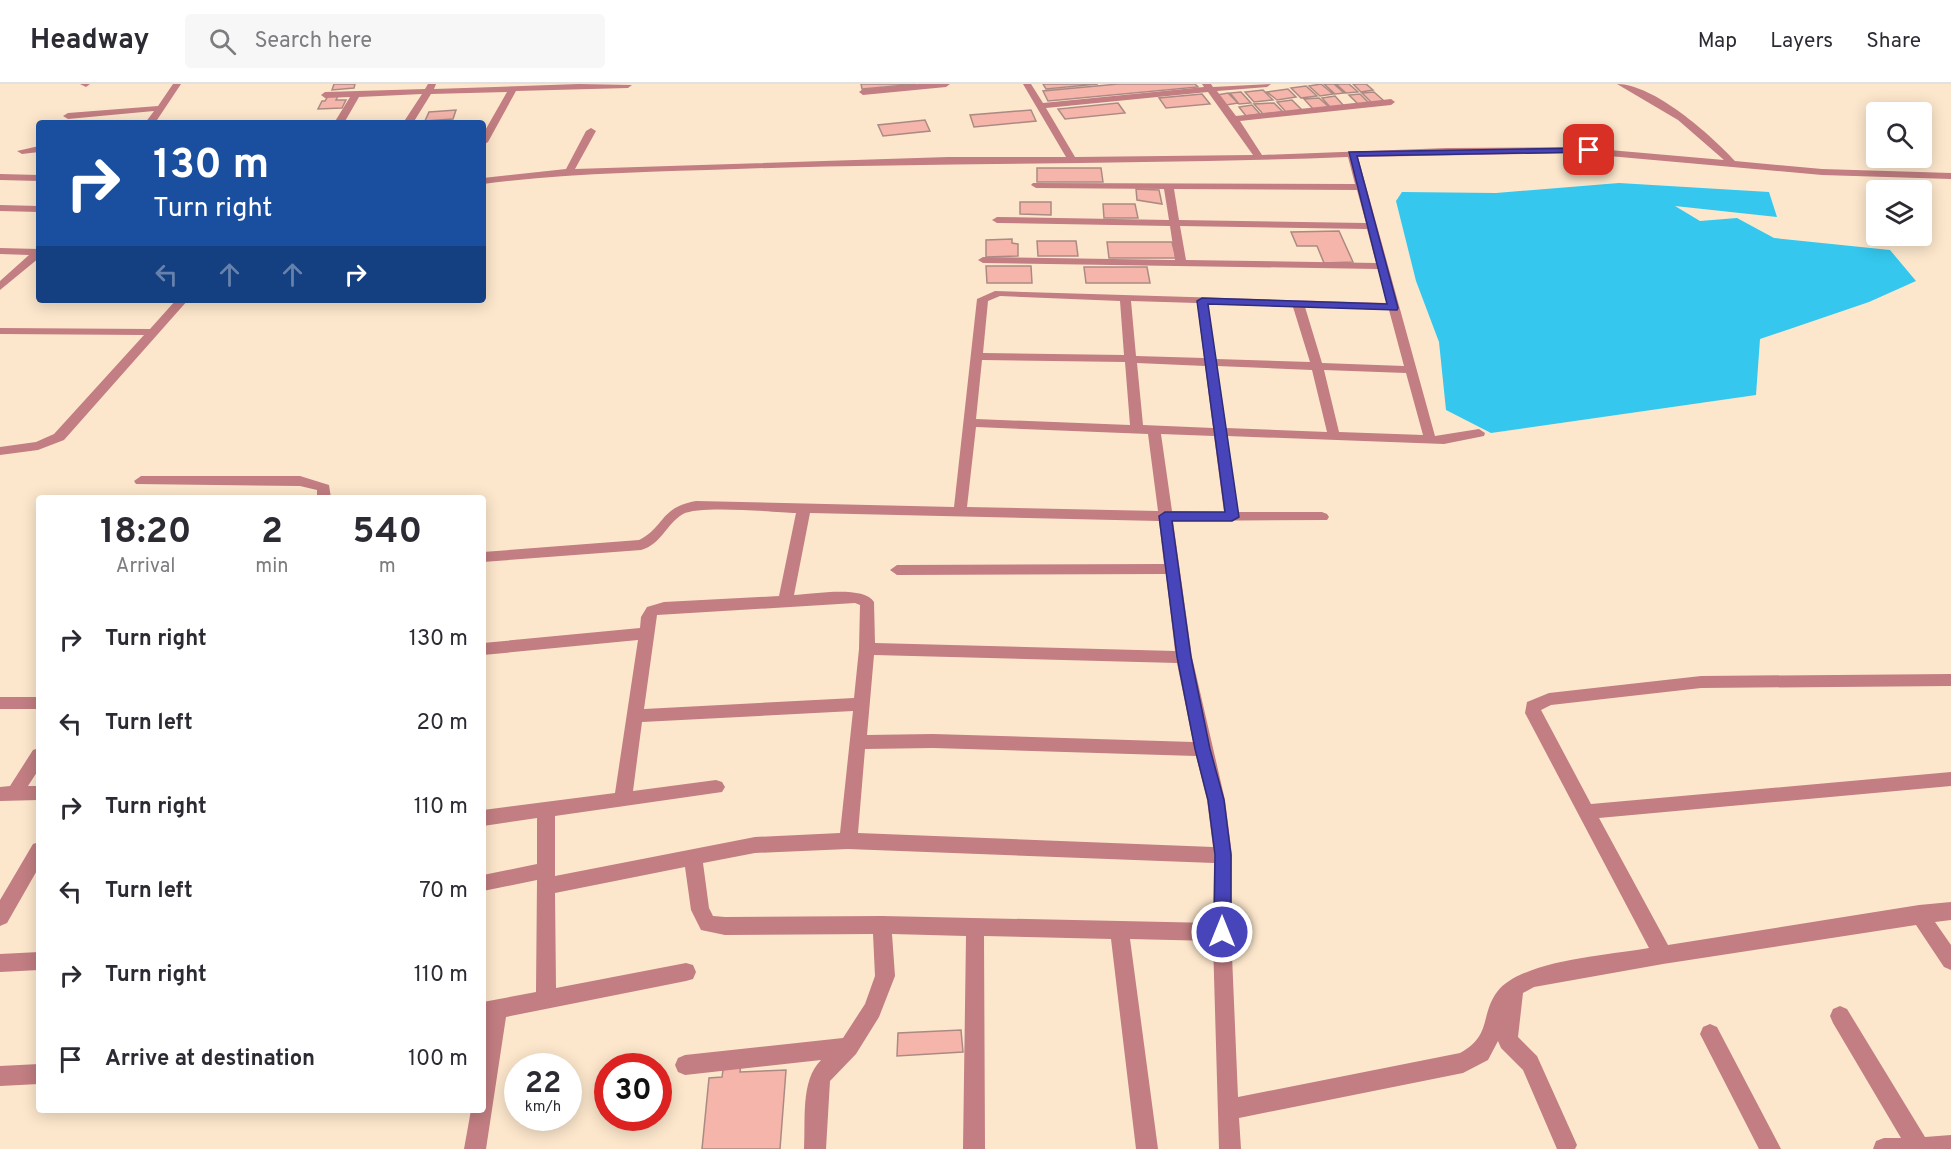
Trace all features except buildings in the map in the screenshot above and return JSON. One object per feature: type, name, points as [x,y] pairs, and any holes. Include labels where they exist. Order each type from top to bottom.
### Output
[{"type":"street","points":[[152,120],[177,84]]},
{"type":"street","points":[[863,92],[946,84]]},
{"type":"street","points":[[1027,84],[1073,161]]},
{"type":"street","points":[[1040,106],[1208,87],[1267,84]]},
{"type":"street","points":[[1621,84],[1674,113],[1717,147],[1733,165]]},
{"type":"street","points":[[325,95],[431,88],[498,87],[513,89],[628,85]]},
{"type":"street","points":[[1208,87],[1234,119],[1259,157]]},
{"type":"street","points":[[410,120],[431,88]]},
{"type":"street","points":[[486,137],[513,89]]},
{"type":"street","points":[[341,120],[356,94]]},
{"type":"street","points":[[1234,119],[1391,102]]},
{"type":"street","points":[[68,116],[160,108]]},
{"type":"street","points":[[569,172],[591,131]]},
{"type":"street","points":[[22,151],[36,149]]},
{"type":"street","points":[[486,181],[569,172],[948,160],[1073,161],[1575,150],[1848,173],[1951,176]]},
{"type":"street","points":[[1352,154],[1430,439]]},
{"type":"street","points":[[0,177],[36,178]]},
{"type":"street","points":[[1036,185],[1360,187]]},
{"type":"street","points":[[1168,185],[1180,263]]},
{"type":"street","points":[[2,210],[36,209]]},
{"type":"street","points":[[997,220],[1174,225],[1371,226]]},
{"type":"street","points":[[0,251],[36,252]]},
{"type":"street","points":[[0,287],[36,255]]},
{"type":"street","points":[[983,260],[1382,266]]},
{"type":"street","points":[[19,270],[36,270]]},
{"type":"street","points":[[960,512],[983,299],[988,295],[999,293],[1393,308]]},
{"type":"street","points":[[1125,298],[1131,359],[1165,516],[1184,657],[1216,800],[1223,855],[1222,932],[1230,1149]]},
{"type":"street","points":[[1202,301],[1232,517]]},
{"type":"street","points":[[0,451],[49,444],[59,437],[180,303]]},
{"type":"street","points":[[1298,304],[1334,436]]},
{"type":"street","points":[[0,331],[153,332]]},
{"type":"street","points":[[976,356],[1131,359],[1411,370]]},
{"type":"street","points":[[969,423],[1444,440],[1479,433]]},
{"type":"street","points":[[141,481],[300,482],[316,484],[324,488],[324,495]]},
{"type":"street","points":[[486,557],[641,545],[652,541],[673,515],[683,508],[696,506],[1322,517]]},
{"type":"street","points":[[786,600],[804,508]]},
{"type":"street","points":[[897,570],[1172,569]]},
{"type":"street","points":[[623,799],[649,616],[658,608],[786,600],[863,599],[867,602],[867,649],[848,841]]},
{"type":"street","points":[[486,649],[647,633]]},
{"type":"street","points":[[867,649],[1184,657]]},
{"type":"street","points":[[1663,955],[1533,712],[1533,707],[1549,699],[1701,682],[1951,680]]},
{"type":"street","points":[[0,703],[36,703]]},
{"type":"street","points":[[635,716],[862,704]]},
{"type":"street","points":[[859,742],[933,741],[1203,749]]},
{"type":"street","points":[[7,794],[36,759]]},
{"type":"street","points":[[1586,812],[1951,779]]},
{"type":"street","points":[[486,818],[716,787]]},
{"type":"street","points":[[7,794],[36,793]]},
{"type":"street","points":[[546,809],[546,999]]},
{"type":"street","points":[[486,883],[546,878],[693,857],[755,845],[848,841],[1223,855]]},
{"type":"street","points":[[693,857],[700,910],[708,924],[1222,932]]},
{"type":"street","points":[[0,917],[36,858]]},
{"type":"street","points":[[1230,1109],[1463,1063],[1481,1053],[1494,1029],[1502,1001],[1514,987],[1532,978],[1919,914],[1951,911]]},
{"type":"street","points":[[1919,914],[1951,961]]},
{"type":"street","points":[[815,1149],[818,1087],[821,1075],[849,1047],[872,1010],[885,976],[882,925]]},
{"type":"street","points":[[974,1149],[975,927]]},
{"type":"street","points":[[1119,930],[1147,1149]]},
{"type":"street","points":[[0,963],[36,961]]},
{"type":"street","points":[[486,1061],[490,1010],[686,972]]},
{"type":"street","points":[[1514,987],[1508,1041],[1530,1063],[1566,1145]]},
{"type":"street","points":[[1840,1016],[1920,1149]]},
{"type":"street","points":[[1710,1034],[1770,1149]]},
{"type":"street","points":[[685,1065],[849,1047]]},
{"type":"street","points":[[0,1076],[36,1074]]},
{"type":"street","points":[[475,1149],[481,1113]]},
{"type":"street","points":[[1884,1149],[1951,1146]]},
{"type":"water","points":[[1619,183],[1769,192],[1777,217],[1675,206],[1700,221],[1737,218],[1774,238],[1890,250],[1916,281],[1869,302],[1760,339],[1756,395],[1491,433],[1446,410],[1439,342],[1416,281],[1396,201],[1402,192],[1496,193]]},
{"type":"route","points":[[1222,932],[1223,855],[1216,800],[1184,657],[1165,516],[1232,517],[1202,301],[1393,308],[1352,154],[1589,150]]}]
